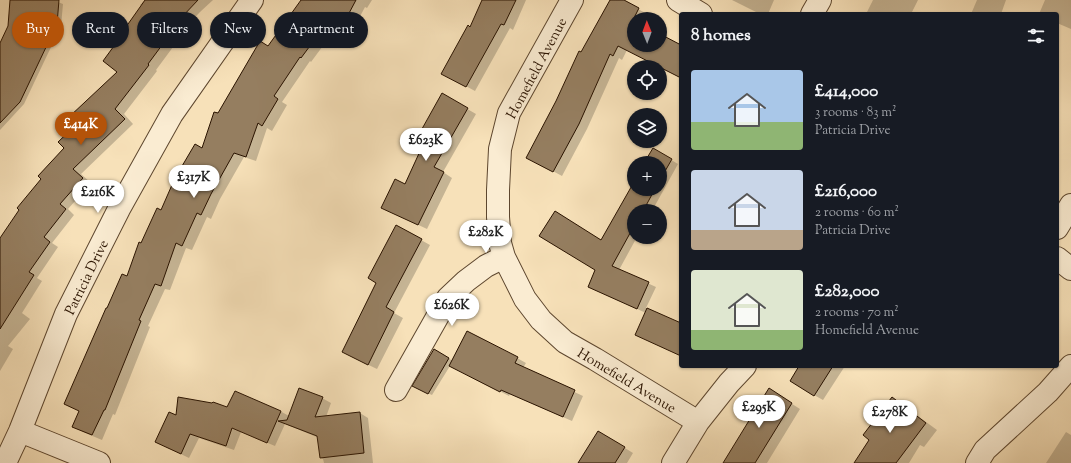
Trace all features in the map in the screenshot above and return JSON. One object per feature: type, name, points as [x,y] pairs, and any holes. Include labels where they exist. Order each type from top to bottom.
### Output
[{"type":"street","name":"Patricia Drive","points":[[5,463],[20,430],[66,314],[120,209],[172,114],[252,0]]},
{"type":"street","name":"Homefield Avenue","points":[[572,0],[509,113],[500,149],[498,176],[498,217],[500,243],[504,258],[525,299],[541,320],[565,342],[698,422]]},
{"type":"street","points":[[678,0],[698,12]]},
{"type":"street","points":[[813,12],[820,0]]},
{"type":"street","points":[[1059,225],[1071,205]]},
{"type":"street","points":[[396,390],[448,298],[466,281],[486,266],[504,258]]},
{"type":"street","points":[[1059,260],[1071,269]]},
{"type":"street","points":[[977,463],[985,450],[1048,392],[1071,366]]},
{"type":"street","points":[[673,463],[698,422],[729,383],[743,368]]},
{"type":"street","points":[[20,430],[99,463]]},
{"type":"building","points":[[10,0],[59,0],[58,12],[12,12],[12,48],[46,48],[20,102],[0,123],[0,43],[8,26]]},
{"type":"building","points":[[145,0],[198,0],[187,12],[137,12],[137,48],[160,48],[148,64],[149,65],[115,109],[125,119],[73,169],[83,178],[60,204],[66,209],[44,237],[50,242],[29,272],[34,275],[0,329],[0,238],[19,210],[17,208],[41,179],[38,176],[64,148],[58,142],[76,125],[69,117],[117,72],[103,61],[112,48],[129,48],[129,23]]},
{"type":"building","points":[[301,0],[356,0],[350,12],[292,12]]},
{"type":"building","points":[[482,0],[516,0],[504,25],[501,24],[466,87],[441,74],[468,25],[470,27]]},
{"type":"building","points":[[610,0],[624,0],[639,8],[637,12],[627,12],[627,51],[618,46],[613,56],[610,54],[579,124],[553,172],[526,158],[556,101],[579,51],[581,52]]},
{"type":"building","points":[[274,38],[274,48],[308,48],[301,58],[300,57],[274,96],[278,99],[262,126],[258,123],[246,157],[234,153],[201,215],[197,213],[182,246],[176,243],[161,286],[155,284],[139,320],[141,321],[105,410],[92,435],[72,427],[79,411],[64,404],[122,274],[127,276],[139,242],[141,243],[157,208],[161,210],[175,178],[195,144],[202,148],[214,112],[218,113],[256,48],[266,48],[266,45],[268,46]]},
{"type":"building","points":[[667,38],[679,44],[679,77],[667,71],[667,60],[646,60],[630,52],[667,52]]},
{"type":"building","points":[[442,93],[468,108],[434,167],[444,172],[418,225],[381,208],[395,179],[405,184],[421,149],[413,145]]},
{"type":"building","points":[[653,148],[667,156],[648,156]]},
{"type":"building","points":[[667,156],[672,159],[667,168]]},
{"type":"building","points":[[627,194],[627,196],[651,196],[647,204],[627,204],[627,239],[612,266],[649,282],[637,309],[588,287],[595,270],[539,236],[555,211],[601,240]]},
{"type":"building","points":[[396,225],[422,239],[386,307],[394,312],[368,365],[342,352],[376,283],[368,278]]},
{"type":"building","points":[[647,308],[679,322],[679,355],[635,335]]},
{"type":"building","points":[[467,331],[518,357],[515,363],[575,390],[563,417],[501,390],[500,392],[449,366]]},
{"type":"building","points":[[434,349],[449,358],[428,394],[412,386]]},
{"type":"building","points":[[798,368],[832,368],[814,396],[790,381]]},
{"type":"building","points":[[299,388],[323,397],[315,417],[360,412],[364,453],[320,458],[317,436],[278,421],[287,420]]},
{"type":"building","points":[[769,388],[792,403],[755,463],[723,463]]},
{"type":"building","points":[[235,391],[281,411],[267,443],[232,428],[226,446],[190,434],[181,454],[155,442],[169,412],[176,415],[178,397],[213,402],[227,407]]},
{"type":"building","points":[[892,397],[926,423],[896,463],[854,463],[869,440],[863,435]]},
{"type":"building","points":[[598,431],[625,447],[615,463],[578,463]]}]
